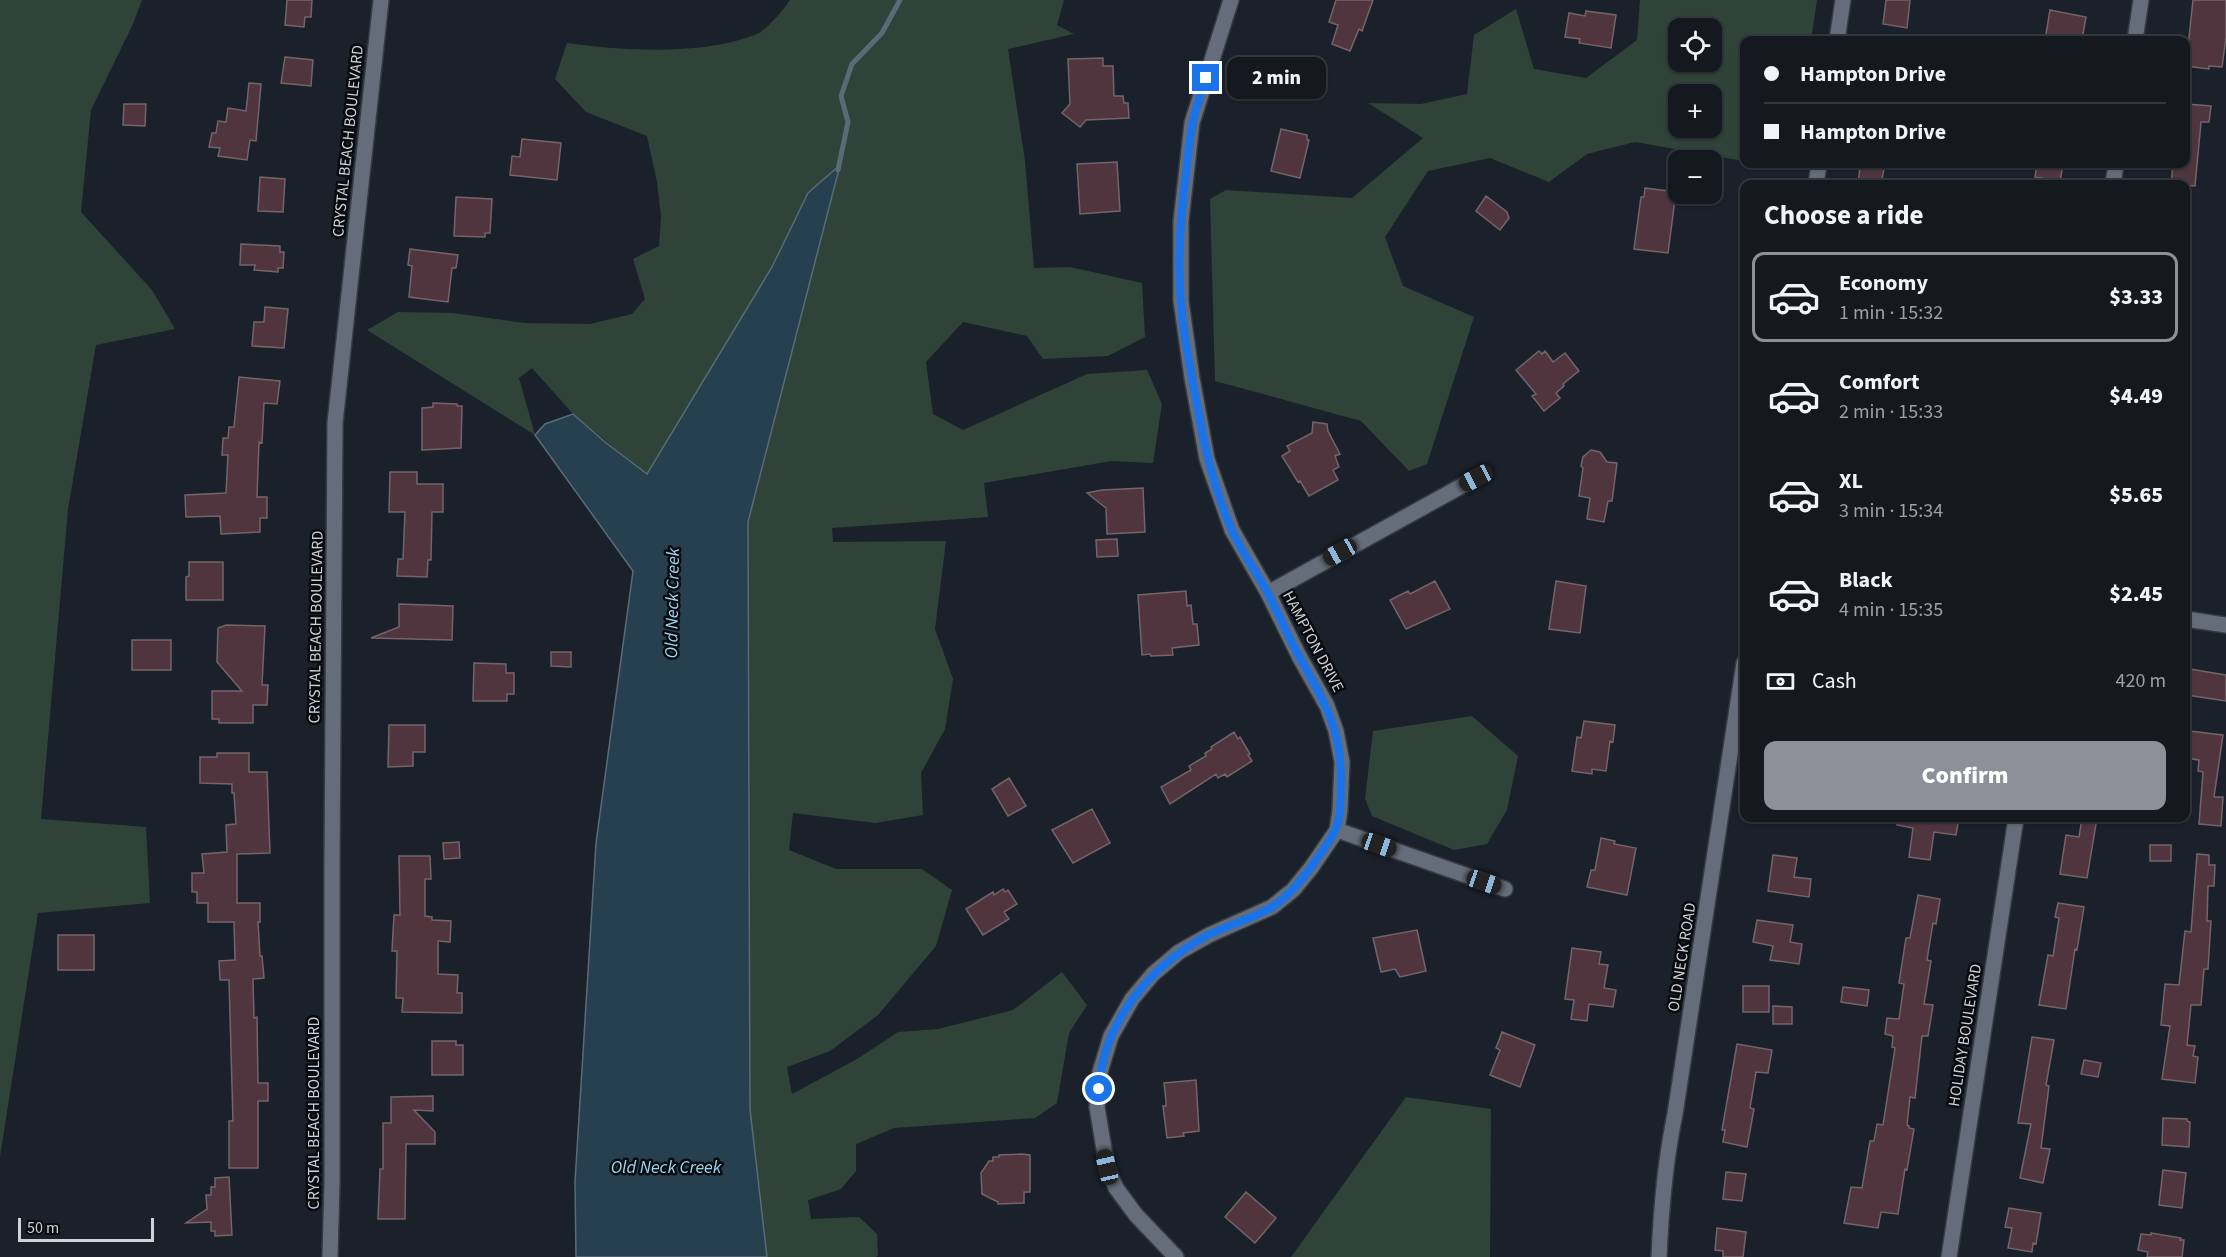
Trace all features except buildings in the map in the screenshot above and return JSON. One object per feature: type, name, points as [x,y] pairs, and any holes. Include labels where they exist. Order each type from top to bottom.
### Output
[{"type":"street","name":"CRYSTAL BEACH BOULEVARD","points":[[330,1257],[335,423],[381,0]]},
{"type":"street","name":"HAMPTON DRIVE","points":[[1176,1257],[1122,1197],[1107,1167],[1097,1107],[1100,1072],[1111,1036],[1132,999],[1153,974],[1179,952],[1209,935],[1272,907],[1293,890],[1337,830],[1340,810],[1342,762],[1336,731],[1327,706],[1299,656],[1268,592],[1232,530],[1207,459],[1181,301],[1180,221],[1192,123],[1232,0]]},
{"type":"street","points":[[1838,36],[1843,0]]},
{"type":"street","points":[[2136,36],[2141,0]]},
{"type":"street","points":[[1268,592],[1476,478]]},
{"type":"street","points":[[2190,620],[2226,625]]},
{"type":"street","name":"OLD NECK ROAD","points":[[1659,1257],[1666,1157],[1675,1114],[1740,689]]},
{"type":"street","name":"HOLIDAY BOULEVARD","points":[[1949,1257],[2015,822]]},
{"type":"street","points":[[1337,830],[1505,889]]},
{"type":"green space","points":[[0,0],[142,0],[133,24],[91,110],[81,212],[152,290],[175,329],[96,345],[68,509],[41,819],[146,827],[150,903],[38,913],[0,1157]]},
{"type":"green space","points":[[790,0],[1064,0],[1057,25],[1074,34],[1008,49],[1025,161],[1034,268],[1070,267],[1142,283],[1145,337],[1108,356],[1043,359],[1027,336],[963,322],[926,362],[933,414],[963,430],[1087,374],[1147,370],[1162,404],[1153,463],[1111,461],[984,483],[988,517],[832,528],[833,542],[946,541],[935,629],[953,679],[945,729],[921,773],[923,815],[875,823],[793,813],[789,850],[836,869],[922,869],[952,890],[936,946],[878,1015],[830,1051],[787,1067],[792,1094],[857,1059],[898,1032],[938,1029],[1013,1010],[1062,972],[1087,1005],[1069,1033],[1057,1103],[1035,1118],[894,1128],[856,1144],[856,1171],[841,1189],[808,1200],[811,1219],[859,1217],[877,1234],[878,1255],[876,1257],[767,1257],[750,1109],[748,522],[839,166],[808,193],[772,267],[647,475],[573,414],[532,368],[519,378],[535,435],[367,330],[398,312],[453,313],[525,323],[590,324],[632,314],[645,299],[633,259],[659,246],[661,217],[657,182],[647,136],[586,112],[555,79],[567,43],[664,50],[715,45],[759,33],[776,18]]},
{"type":"green space","points":[[1640,0],[1817,0],[1812,36],[1740,36],[1740,160],[1722,157],[1722,150],[1681,150],[1635,142],[1587,154],[1549,182],[1490,158],[1428,171],[1385,237],[1403,286],[1474,317],[1427,464],[1409,471],[1361,421],[1215,381],[1210,199],[1226,190],[1352,198],[1423,138],[1368,103],[1421,104],[1467,94],[1474,35],[1516,9],[1534,69],[1586,78],[1637,40]]},
{"type":"green space","points":[[1472,716],[1518,756],[1507,810],[1487,844],[1454,850],[1372,816],[1365,799],[1373,731]]},
{"type":"green space","points":[[1406,1097],[1491,1109],[1490,1257],[1291,1257]]},
{"type":"water","name":"Old Neck Creek","points":[[840,165],[748,522],[750,1109],[767,1257],[576,1257],[575,1182],[596,843],[633,571],[535,435],[545,424],[573,414],[647,474],[772,267],[808,193]]},
{"type":"waterway","name":"Old Neck Creek","points":[[838,170],[848,122],[841,96],[852,64],[882,33],[900,0]]},
{"type":"route","points":[[1099,1089],[1100,1072],[1111,1036],[1132,999],[1153,974],[1179,952],[1209,935],[1272,907],[1293,890],[1337,830],[1340,810],[1342,762],[1336,731],[1314,679],[1299,656],[1268,592],[1232,530],[1207,459],[1192,378],[1181,301],[1180,221],[1192,123],[1206,78]]}]
